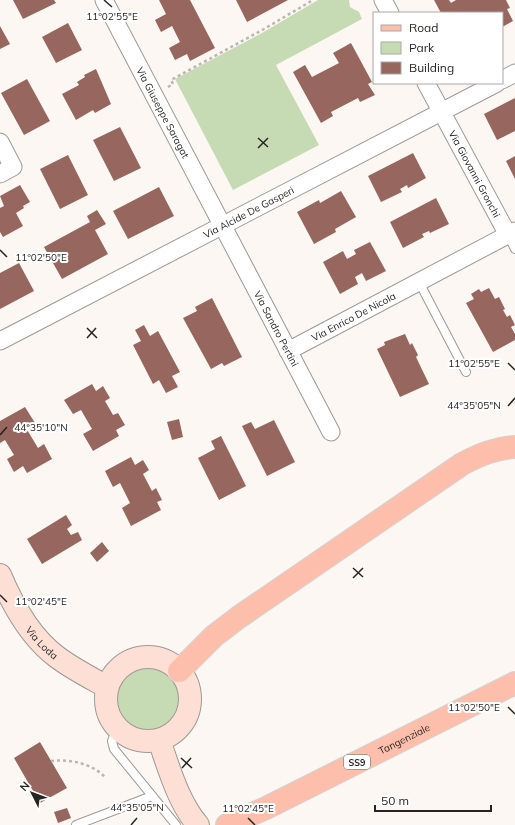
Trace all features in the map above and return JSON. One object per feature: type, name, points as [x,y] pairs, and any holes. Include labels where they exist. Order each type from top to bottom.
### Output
[{"type":"main road","points":[[179,671],[214,636],[239,617],[462,464],[481,454],[501,448],[515,447]]},
{"type":"main road","name":"Via Loda","points":[[0,575],[10,600],[35,637],[57,657],[107,687]]},
{"type":"main road","points":[[138,658],[156,658],[164,661],[179,671],[188,690],[188,711],[180,726],[174,732],[159,740],[146,741],[133,739],[117,728],[108,713],[106,700],[107,687],[116,672],[122,666],[138,658]]},
{"type":"main road","name":"Tangenziale","points":[[227,825],[266,808],[515,683]]},
{"type":"main road","points":[[159,740],[179,792],[198,825]]},
{"type":"street","name":"Via Giuseppe Saragat","points":[[104,0],[222,225]]},
{"type":"street","points":[[383,0],[389,12]]},
{"type":"street","points":[[503,79],[515,73]]},
{"type":"street","name":"Via Giovanni Gronchi","points":[[427,84],[513,238]]},
{"type":"street","name":"Via Alcide De Gasperi","points":[[0,341],[494,84]]},
{"type":"street","points":[[0,142],[13,167],[0,174]]},
{"type":"street","name":"Via Sandro Pertini","points":[[222,225],[331,432]]},
{"type":"street","name":"Via Enrico De Nicola","points":[[288,351],[419,282],[513,238]]},
{"type":"lane","points":[[419,282],[466,372]]},
{"type":"lane","points":[[117,728],[112,741],[114,749],[176,825]]},
{"type":"lane","points":[[76,825],[152,796]]},
{"type":"path","points":[[154,95],[173,84],[171,80],[313,0]]},
{"type":"path","points":[[51,761],[66,760],[80,762],[105,776]]},
{"type":"green space","points":[[318,0],[349,0],[350,7],[359,12],[362,19],[276,65],[319,145],[233,190],[175,79],[262,33]]},
{"type":"green space","points":[[141,667],[155,667],[167,672],[176,681],[181,693],[179,713],[172,724],[155,733],[141,733],[129,728],[120,719],[115,707],[115,693],[120,681],[129,672]]},
{"type":"building","points":[[13,0],[54,0],[56,3],[23,19]]},
{"type":"building","points":[[159,0],[190,0],[215,48],[190,61],[187,54],[175,60],[169,48],[180,42],[172,26],[161,32],[155,20],[166,14]]},
{"type":"building","points":[[236,0],[288,0],[247,22]]},
{"type":"building","points":[[434,0],[449,0],[451,3],[456,0],[506,0],[510,8],[507,9],[513,21],[503,26],[503,12],[440,12]]},
{"type":"building","points":[[68,23],[82,50],[56,63],[42,37]]},
{"type":"building","points":[[0,26],[10,44],[0,49]]},
{"type":"building","points":[[351,43],[372,82],[368,84],[375,95],[360,102],[358,98],[331,112],[333,116],[321,123],[293,72],[305,65],[312,77],[339,63],[333,53]]},
{"type":"building","points":[[96,69],[111,104],[95,113],[93,110],[76,120],[62,94],[79,85],[77,82],[85,77],[84,75]]},
{"type":"building","points":[[27,79],[50,121],[24,135],[1,93]]},
{"type":"building","points":[[515,98],[515,131],[497,140],[484,114]]},
{"type":"building","points":[[120,127],[141,168],[114,181],[93,140]]},
{"type":"building","points":[[413,153],[426,178],[408,188],[407,185],[400,189],[402,192],[381,202],[368,176]]},
{"type":"building","points":[[68,155],[88,195],[60,209],[40,169]]},
{"type":"building","points":[[515,156],[515,179],[506,161]]},
{"type":"building","points":[[20,185],[30,202],[16,213],[23,226],[3,237],[0,232],[0,208],[4,206],[0,196]]},
{"type":"building","points":[[159,187],[174,216],[128,239],[113,211]]},
{"type":"building","points":[[341,191],[356,217],[335,229],[336,232],[314,244],[297,212],[319,200],[320,203]]},
{"type":"building","points":[[436,198],[449,224],[430,233],[429,231],[422,234],[424,237],[403,248],[390,222]]},
{"type":"building","points":[[97,210],[106,224],[95,230],[108,254],[62,279],[44,247],[90,222],[87,216]]},
{"type":"building","points":[[370,242],[386,271],[366,281],[362,273],[355,277],[358,284],[340,294],[323,262],[343,251],[347,259],[356,254],[354,250]]},
{"type":"building","points":[[19,263],[34,291],[0,309],[0,273]]},
{"type":"building","points":[[489,288],[495,299],[499,297],[507,317],[510,315],[515,325],[511,327],[515,334],[515,340],[493,352],[466,303],[474,299],[471,294],[479,289],[481,292]]},
{"type":"building","points":[[212,298],[242,357],[224,366],[222,363],[211,369],[183,318],[197,311],[195,307]]},
{"type":"building","points":[[144,325],[150,336],[158,331],[180,372],[172,376],[178,387],[166,393],[159,380],[153,384],[133,345],[141,341],[135,330]]},
{"type":"building","points":[[405,334],[410,345],[412,343],[418,355],[416,357],[429,384],[400,397],[377,349],[385,345],[384,342]]},
{"type":"building","points":[[92,384],[96,391],[103,386],[110,398],[105,401],[113,415],[118,413],[125,425],[116,430],[119,436],[93,451],[83,434],[92,429],[81,410],[73,414],[64,400]]},
{"type":"building","points":[[25,407],[35,423],[26,428],[38,448],[44,444],[52,459],[27,473],[23,466],[14,472],[7,459],[14,455],[5,440],[0,443],[0,421]]},
{"type":"building","points":[[179,419],[183,437],[172,440],[167,422]]},
{"type":"building","points":[[274,420],[295,462],[267,476],[242,426],[251,422],[255,429]]},
{"type":"building","points":[[221,436],[246,486],[219,500],[198,458],[215,449],[211,441]]},
{"type":"building","points":[[131,457],[135,465],[143,460],[149,470],[143,474],[152,491],[156,488],[162,500],[157,502],[161,510],[131,526],[122,508],[130,503],[120,483],[113,487],[105,471]]},
{"type":"building","points":[[66,515],[72,525],[67,529],[71,535],[78,532],[82,540],[42,564],[27,539]]},
{"type":"building","points":[[102,542],[109,551],[97,562],[90,553]]},
{"type":"building","points":[[40,742],[67,788],[40,803],[14,758]]},
{"type":"building","points":[[67,808],[71,818],[58,823],[54,812]]}]
